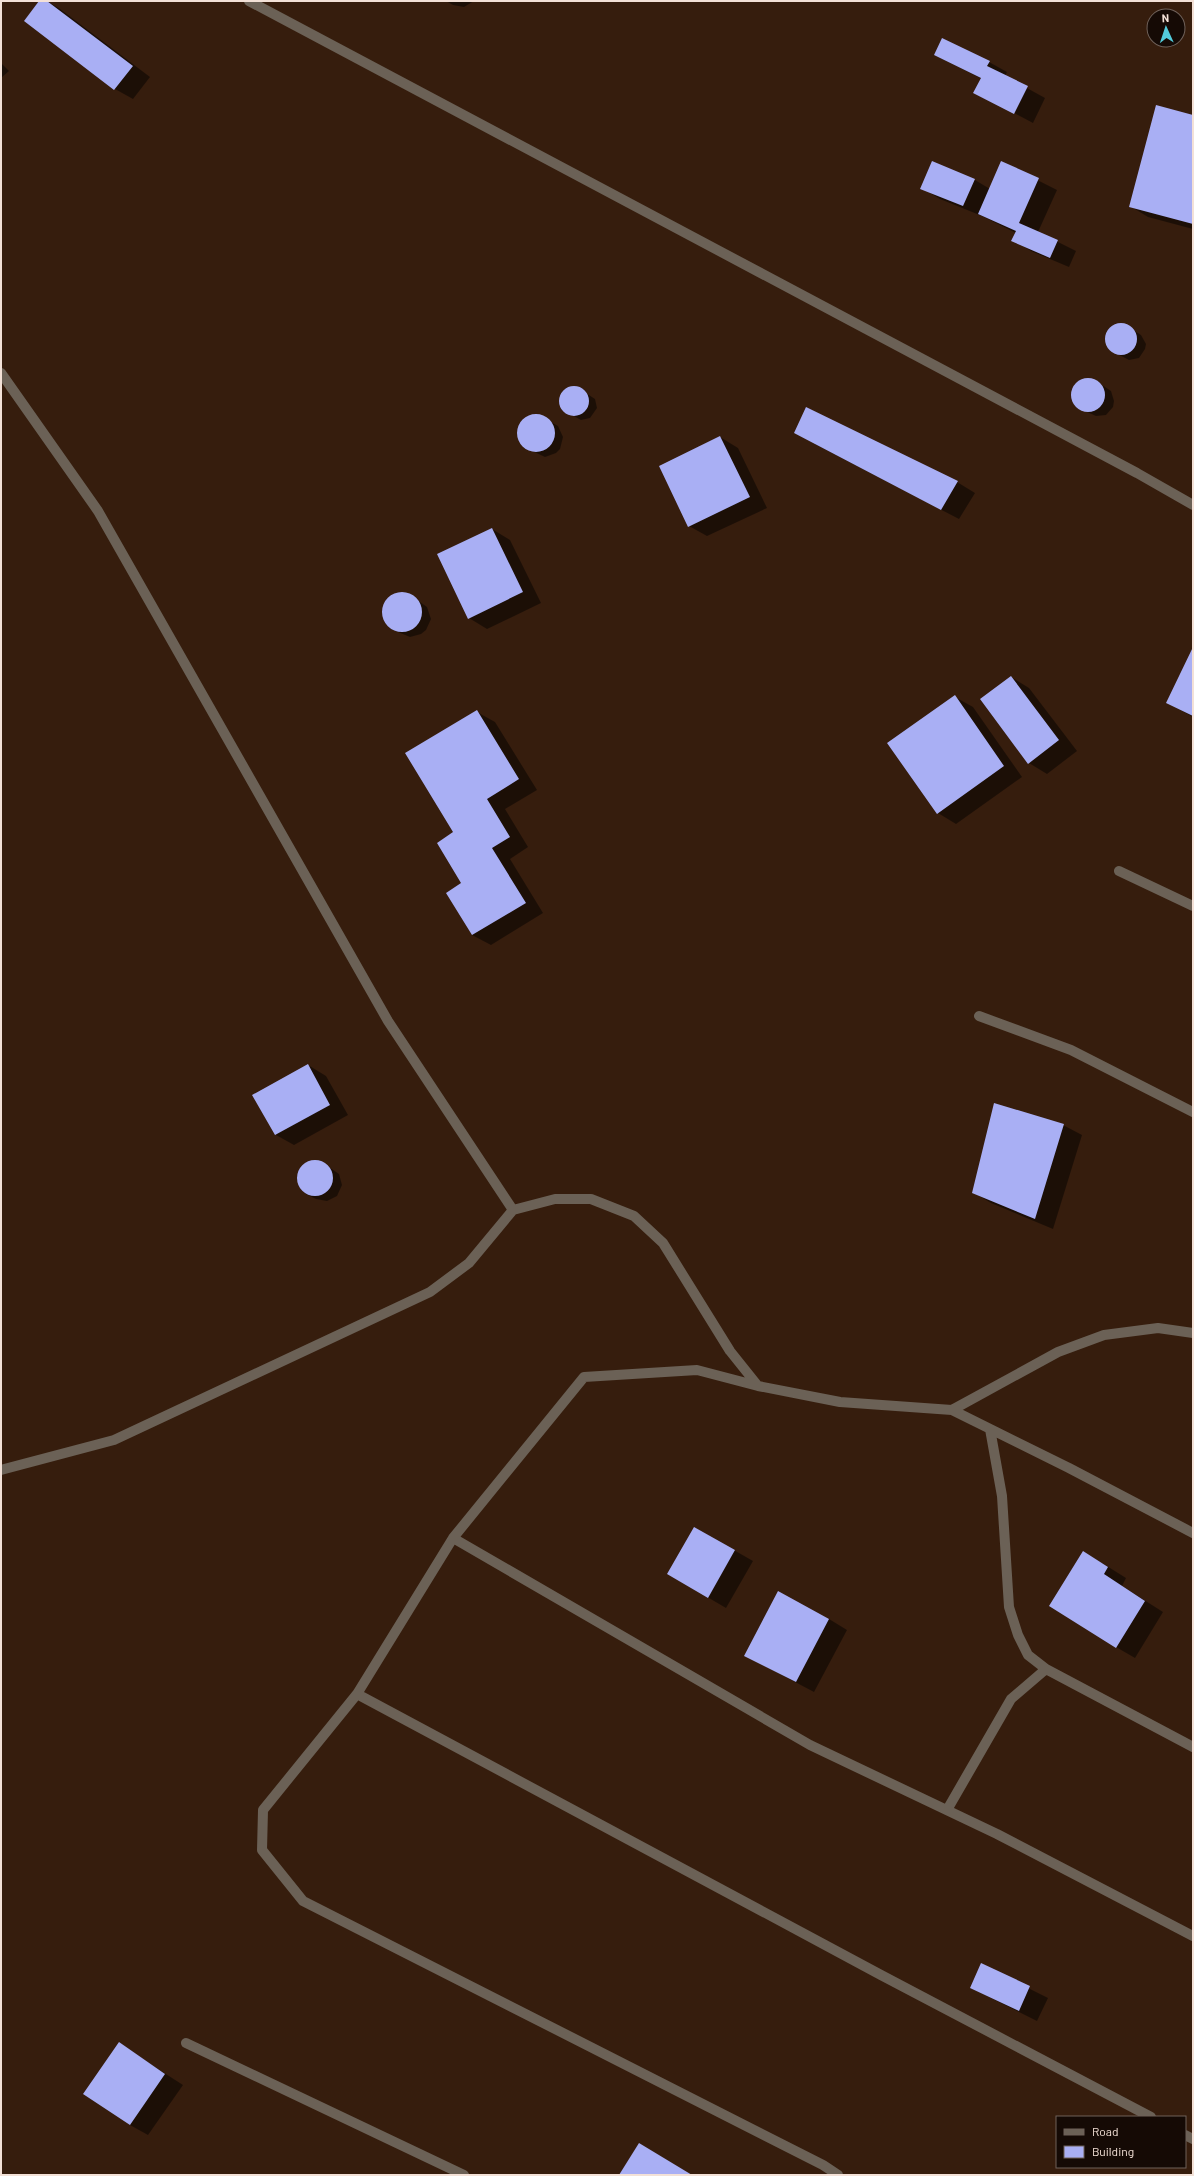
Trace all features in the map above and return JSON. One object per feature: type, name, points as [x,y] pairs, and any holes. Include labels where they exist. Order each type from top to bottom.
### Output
[{"type":"street","points":[[249,1],[1130,469],[1193,505]]},
{"type":"street","points":[[1,373],[98,511],[388,1021],[513,1210]]},
{"type":"street","points":[[1119,871],[1193,906]]},
{"type":"street","points":[[979,1016],[1071,1050],[1193,1112]]},
{"type":"street","points":[[1,1470],[114,1440],[430,1292],[469,1263],[513,1210],[555,1199],[591,1199],[634,1216],[663,1243],[730,1351],[758,1386]]},
{"type":"street","points":[[952,1410],[1058,1352],[1104,1335],[1158,1328],[1193,1333]]},
{"type":"street","points":[[838,2175],[823,2165],[303,1901],[262,1850],[263,1810],[358,1694],[453,1538],[584,1377],[697,1370],[758,1386],[840,1402],[952,1410],[1193,1533]]},
{"type":"street","points":[[990,1429],[1002,1496],[1009,1607],[1018,1635],[1028,1655],[1046,1669],[1193,1747]]},
{"type":"street","points":[[453,1538],[810,1744],[947,1810],[1193,1936]]},
{"type":"street","points":[[947,1810],[1011,1699],[1046,1669]]},
{"type":"street","points":[[358,1694],[874,1971],[1149,2116]]},
{"type":"street","points":[[186,2043],[464,2175]]},
{"type":"building","points":[[39,1],[47,1],[133,66],[114,90],[24,21]]},
{"type":"building","points":[[942,38],[990,61],[987,66],[1028,86],[1014,114],[973,93],[981,78],[934,55]]},
{"type":"building","points":[[1156,105],[1193,115],[1193,224],[1129,207]]},
{"type":"building","points":[[932,161],[975,179],[963,206],[920,189]]},
{"type":"building","points":[[1001,161],[1039,178],[1019,223],[1058,240],[1050,258],[1011,241],[1016,231],[978,214]]},
{"type":"building","points":[[1118,323],[1124,323],[1133,327],[1137,339],[1133,351],[1124,355],[1118,355],[1109,351],[1105,342],[1105,336],[1109,327]]},
{"type":"building","points":[[1085,378],[1091,378],[1095,379],[1102,385],[1105,395],[1104,402],[1098,409],[1091,412],[1085,412],[1081,411],[1074,405],[1071,398],[1071,392],[1072,388],[1078,381]]},
{"type":"building","points":[[574,386],[580,387],[588,395],[588,407],[580,415],[574,416],[568,415],[560,407],[559,401],[560,395],[568,387]]},
{"type":"building","points":[[806,407],[958,481],[941,510],[794,433]]},
{"type":"building","points":[[532,414],[540,414],[547,417],[552,422],[555,433],[552,444],[547,449],[540,452],[532,452],[525,449],[520,444],[517,437],[517,429],[520,422],[525,417]]},
{"type":"building","points":[[720,436],[750,497],[688,527],[659,466]]},
{"type":"building","points":[[492,528],[523,592],[468,619],[437,554]]},
{"type":"building","points":[[398,592],[406,592],[413,595],[419,601],[422,612],[419,623],[413,629],[406,632],[398,632],[391,629],[385,623],[382,616],[382,608],[385,601],[391,595]]},
{"type":"building","points":[[1193,647],[1193,716],[1166,703]]},
{"type":"building","points":[[1011,676],[1059,740],[1028,764],[980,699]]},
{"type":"building","points":[[955,695],[1004,766],[937,814],[887,743]]},
{"type":"building","points":[[477,710],[519,779],[487,799],[510,837],[492,848],[526,903],[472,935],[446,893],[461,883],[437,843],[453,832],[405,753]]},
{"type":"building","points":[[308,1064],[330,1105],[275,1135],[252,1095]]},
{"type":"building","points":[[994,1103],[1064,1124],[1035,1219],[972,1193]]},
{"type":"building","points":[[319,1160],[328,1165],[332,1171],[332,1185],[328,1191],[319,1196],[311,1196],[302,1191],[298,1185],[297,1174],[302,1165],[308,1161]]},
{"type":"building","points":[[694,1527],[735,1550],[708,1598],[667,1574]]},
{"type":"building","points":[[1083,1551],[1108,1567],[1104,1574],[1145,1601],[1116,1648],[1049,1606]]},
{"type":"building","points":[[778,1591],[829,1619],[796,1682],[744,1656]]},
{"type":"building","points":[[981,1963],[1030,1986],[1019,2011],[970,1988]]},
{"type":"building","points":[[119,2042],[165,2074],[130,2125],[83,2094]]},
{"type":"building","points":[[639,2143],[692,2175],[619,2175]]}]
